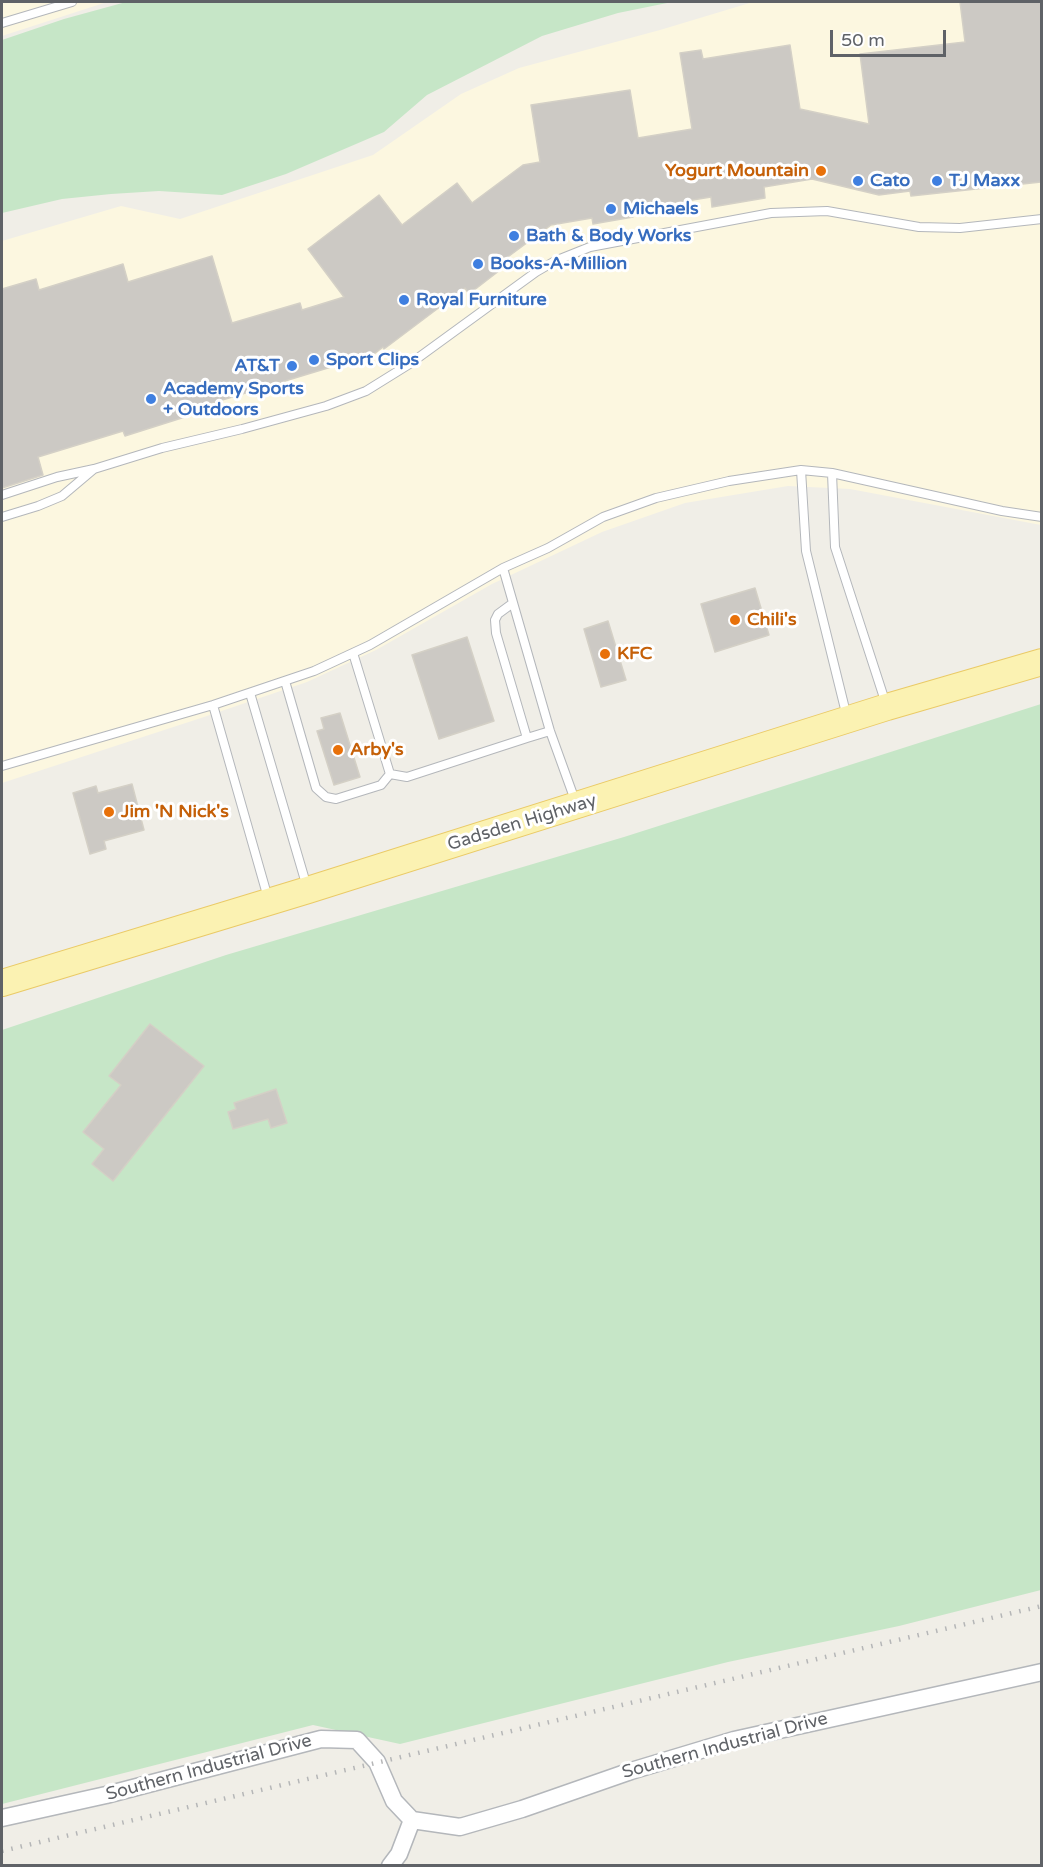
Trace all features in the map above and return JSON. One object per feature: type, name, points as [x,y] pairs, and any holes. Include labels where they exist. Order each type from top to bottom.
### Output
[{"type":"main road","name":"Gadsden Highway","points":[[2,982],[308,890],[887,707],[1041,662]]},
{"type":"street","name":"Southern Industrial Drive","points":[[2,1818],[106,1795],[321,1739],[357,1740],[377,1762],[394,1801],[412,1820],[460,1827],[734,1740],[1041,1672]]},
{"type":"street","points":[[390,1866],[399,1854],[412,1820]]},
{"type":"lane","points":[[2,23],[72,2]]},
{"type":"lane","points":[[2,495],[162,448],[326,406],[366,391],[411,363],[536,272],[555,261],[590,247],[771,213],[827,211],[919,227],[960,228],[1041,219]]},
{"type":"lane","points":[[2,517],[62,496],[94,469]]},
{"type":"lane","points":[[801,470],[806,550],[847,720]]},
{"type":"lane","points":[[2,766],[213,705],[314,671],[353,653],[504,568],[548,548],[603,517],[656,498],[729,481],[801,470],[832,473],[1002,512],[1041,517]]},
{"type":"lane","points":[[832,473],[835,548],[887,707]]},
{"type":"lane","points":[[504,568],[550,731],[577,806]]},
{"type":"lane","points":[[513,603],[498,614],[495,620],[496,633],[527,738]]},
{"type":"lane","points":[[353,653],[390,774]]},
{"type":"lane","points":[[285,681],[316,788],[326,797],[336,799],[381,786],[390,774]]},
{"type":"lane","points":[[250,693],[308,890]]},
{"type":"lane","points":[[213,705],[269,901]]},
{"type":"lane","points":[[390,774],[406,777],[550,731]]},
{"type":"shaded area","points":[[2,2],[107,2],[2,36]]},
{"type":"shaded area","points":[[753,2],[1041,2],[1041,525],[850,489],[788,486],[685,503],[602,532],[492,584],[376,650],[307,682],[2,783],[2,241],[121,206],[180,219],[373,155],[461,94],[519,68]]},
{"type":"green space","points":[[126,2],[672,2],[618,13],[542,36],[427,95],[384,132],[286,174],[222,195],[159,191],[111,194],[62,199],[2,213],[2,40],[64,19]]},
{"type":"green space","points":[[1041,704],[1041,1590],[899,1626],[728,1662],[400,1744],[313,1725],[2,1804],[2,1030],[226,955],[624,837]]},
{"type":"building","points":[[960,2],[1041,2],[1041,182],[911,196],[910,191],[879,195],[812,179],[764,187],[765,198],[712,207],[711,197],[631,210],[633,217],[593,224],[592,218],[551,225],[501,262],[504,267],[469,294],[465,288],[384,349],[383,347],[374,354],[186,411],[188,416],[125,436],[123,431],[38,457],[43,475],[2,488],[2,289],[36,279],[39,290],[123,264],[128,282],[212,256],[232,323],[300,303],[302,310],[344,297],[308,249],[379,195],[402,225],[457,183],[472,203],[523,165],[540,162],[531,105],[630,90],[638,138],[692,129],[680,53],[701,50],[703,59],[790,45],[800,109],[869,124],[860,54],[965,42]]},
{"type":"building","name":"Chili's","points":[[755,588],[769,635],[715,652],[701,604]]},
{"type":"building","name":"KFC","points":[[608,621],[626,680],[601,687],[584,629]]},
{"type":"building","points":[[467,637],[494,721],[439,739],[412,655]]},
{"type":"building","points":[[340,713],[360,777],[334,785],[317,731],[324,729],[321,718]]},
{"type":"building","name":"Jim 'N Nick's","points":[[132,784],[144,830],[104,841],[106,849],[90,854],[73,793],[96,786],[98,793]]},
{"type":"building","points":[[150,1024],[204,1066],[113,1181],[92,1164],[104,1149],[83,1132],[121,1085],[109,1076]]},
{"type":"building","points":[[276,1089],[287,1123],[271,1128],[268,1119],[233,1129],[228,1112],[236,1109],[234,1103]]},
{"type":"railway","points":[[2,1851],[1042,1606]]},
{"type":"place","name":"Yogurt Mountain","points":[[821,171]]},
{"type":"place","name":"Cato","points":[[858,181]]},
{"type":"place","name":"TJ Maxx","points":[[937,181]]},
{"type":"place","name":"Michaels","points":[[611,209]]},
{"type":"place","name":"Bath & Body Works","points":[[514,236]]},
{"type":"place","name":"Books-A-Million","points":[[478,264]]},
{"type":"place","name":"Royal Furniture","points":[[404,300]]},
{"type":"place","name":"Sport Clips","points":[[314,360]]},
{"type":"place","name":"AT&T","points":[[292,366]]},
{"type":"place","name":"Academy Sports + Outdoors","points":[[151,399]]},
{"type":"place","name":"Chili's","points":[[735,620]]},
{"type":"place","name":"KFC","points":[[605,654]]},
{"type":"place","name":"Arby's","points":[[338,750]]},
{"type":"place","name":"Jim 'N Nick's","points":[[109,812]]}]
